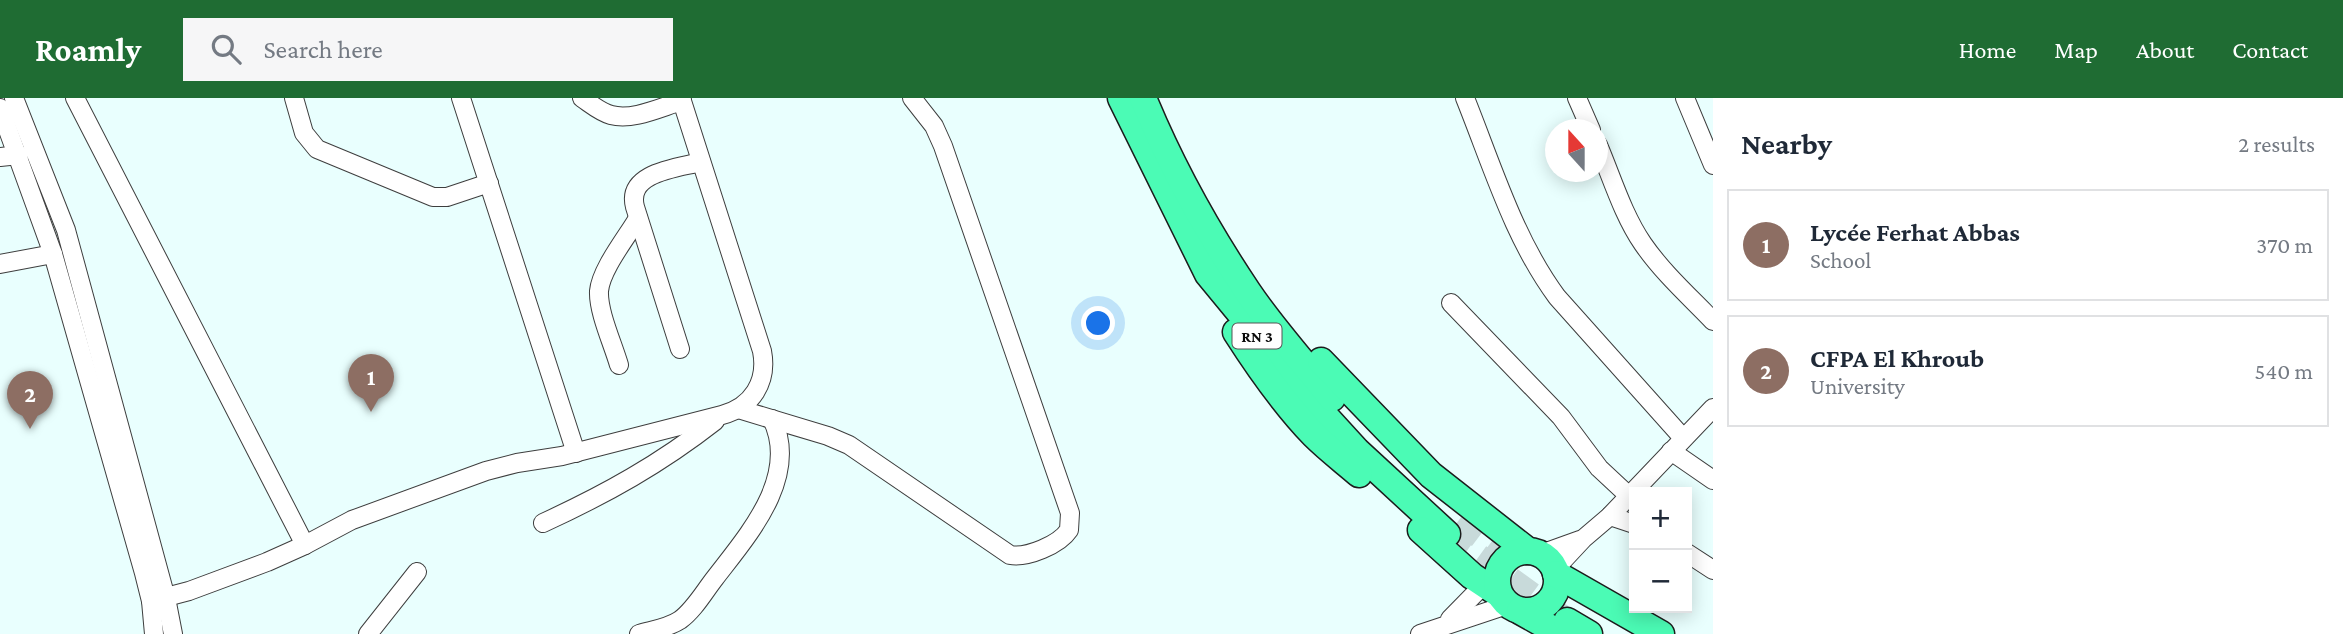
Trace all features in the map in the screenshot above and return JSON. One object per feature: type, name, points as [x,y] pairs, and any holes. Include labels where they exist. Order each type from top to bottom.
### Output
[{"type":"highway","name":"RN 3","points":[[1121,98],[1217,268],[1325,416],[1357,451],[1453,527]]},
{"type":"highway","name":"RN 3","points":[[1143,98],[1217,268]]},
{"type":"highway","points":[[1627,634],[1573,624],[1502,593],[1315,436],[1260,369],[1219,304],[1217,268],[1254,284],[1378,422],[1431,475],[1545,562],[1661,634]]},
{"type":"highway","points":[[1502,593],[1511,555],[1545,562]]},
{"type":"highway","points":[[1502,593],[1540,608],[1551,600],[1556,588],[1545,562]]},
{"type":"street","points":[[15,98],[66,230],[159,599],[155,634]]},
{"type":"street","points":[[75,98],[305,545]]},
{"type":"street","points":[[293,98],[307,139],[324,153],[433,197],[447,197],[489,183]]},
{"type":"street","points":[[461,98],[576,453]]},
{"type":"street","points":[[544,523],[645,471],[751,399],[760,384],[764,359],[681,100],[627,116],[582,98]]},
{"type":"street","points":[[159,599],[267,562],[352,520],[486,471],[576,453],[730,412],[772,419],[849,445],[1010,555],[1020,556],[1056,542],[1069,530],[1070,513],[943,146],[934,126],[912,98]]},
{"type":"street","points":[[1465,98],[1541,275],[1677,445],[1713,480]]},
{"type":"street","points":[[1577,98],[1586,119]]},
{"type":"street","points":[[1685,98],[1713,165]]},
{"type":"street","points":[[0,108],[53,254],[159,599],[173,634]]},
{"type":"street","points":[[0,157],[19,155]]},
{"type":"street","points":[[680,349],[633,201],[638,185],[647,178],[701,162]]},
{"type":"street","points":[[1608,169],[1643,244],[1713,321]]},
{"type":"street","points":[[619,365],[599,291],[603,277],[638,218]]},
{"type":"street","points":[[0,264],[53,254]]},
{"type":"street","points":[[1451,303],[1562,417],[1599,468],[1629,496],[1583,539],[1545,562]]},
{"type":"street","points":[[1637,487],[1713,408]]},
{"type":"street","points":[[639,634],[672,625],[686,615],[738,548],[768,501],[780,460],[779,439],[772,419]]},
{"type":"street","points":[[1610,516],[1629,522]]},
{"type":"street","points":[[1692,556],[1713,570]]},
{"type":"street","points":[[368,634],[417,572]]},
{"type":"street","points":[[1420,634],[1442,626],[1502,593]]},
{"type":"street","points":[[1442,626],[1502,593]]},
{"type":"tunnel","points":[[1459,520],[1508,557]]},
{"type":"tunnel","points":[[1447,534],[1567,621]]},
{"type":"place","name":"Lycée Ferhat Abbas","points":[[371,412]]},
{"type":"place","name":"CFPA El Khroub","points":[[30,429]]}]
